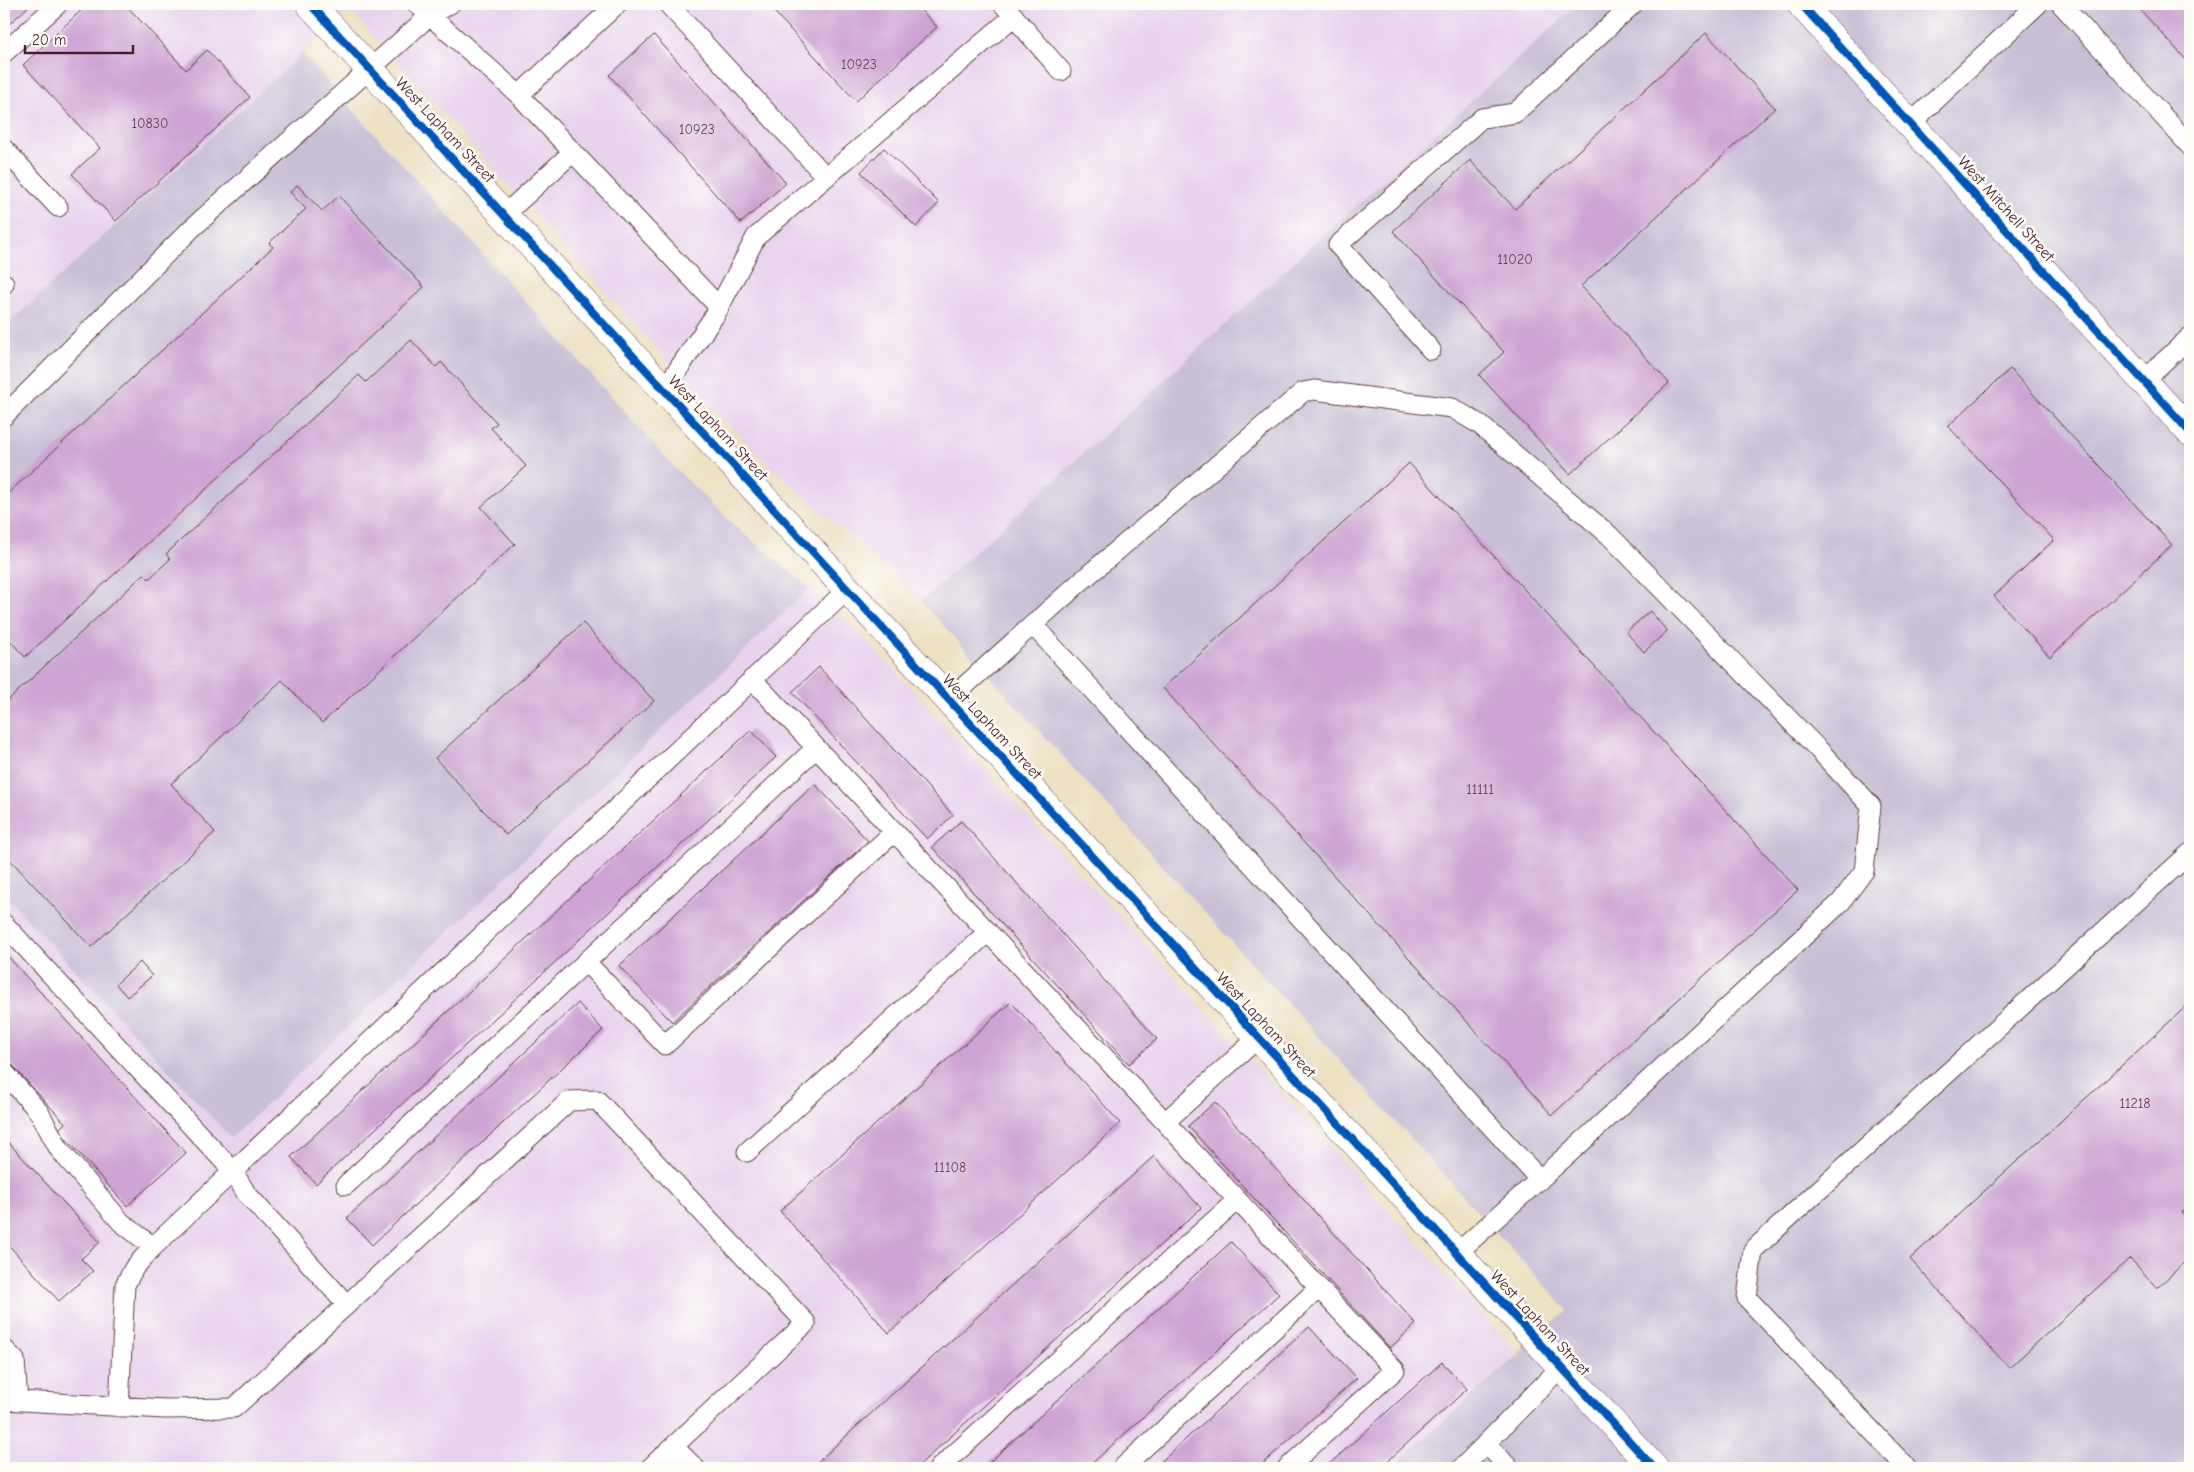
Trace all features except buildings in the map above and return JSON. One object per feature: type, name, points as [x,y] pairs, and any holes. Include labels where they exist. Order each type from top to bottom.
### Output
[{"type":"street","name":"West Lapham Street","points":[[310,4],[1654,1468]]},
{"type":"street","name":"West Mitchell Street","points":[[1801,4],[2190,432]]},
{"type":"lane","points":[[4,53],[58,4]]},
{"type":"lane","points":[[4,416],[190,230],[369,68],[423,10],[450,4]]},
{"type":"lane","points":[[519,95],[617,4]]},
{"type":"lane","points":[[668,4],[826,177]]},
{"type":"lane","points":[[1431,350],[1338,245],[1482,118],[1515,113],[1633,4]]},
{"type":"lane","points":[[1910,124],[2038,4]]},
{"type":"lane","points":[[2061,4],[2190,146]]},
{"type":"lane","points":[[423,10],[519,95],[719,308]]},
{"type":"lane","points":[[664,390],[719,308],[756,237],[826,177],[1008,10],[1061,71]]},
{"type":"lane","points":[[4,149],[58,207]]},
{"type":"lane","points":[[504,215],[573,152]]},
{"type":"lane","points":[[2143,381],[2190,337]]},
{"type":"lane","points":[[950,700],[1033,625],[1303,392],[1314,390],[1452,408],[1479,424],[1610,535],[1871,806],[1864,871],[1841,902],[1540,1180],[1457,1254]]},
{"type":"lane","points":[[119,1407],[125,1285],[134,1268],[152,1247],[848,589]]},
{"type":"lane","points":[[1033,625],[1540,1180]]},
{"type":"lane","points":[[752,679],[1395,1370],[1287,1468]]},
{"type":"lane","points":[[346,1185],[816,748]]},
{"type":"lane","points":[[586,962],[665,1045],[894,832]]},
{"type":"lane","points":[[1907,1468],[1747,1298],[1753,1250],[2190,853]]},
{"type":"lane","points":[[4,924],[233,1171],[246,1193],[347,1305]]},
{"type":"lane","points":[[747,1152],[988,932]]},
{"type":"lane","points":[[1165,1122],[1259,1037]]},
{"type":"lane","points":[[4,1072],[39,1112],[59,1149],[121,1222],[152,1247]]},
{"type":"lane","points":[[4,1349],[15,1360],[11,1401],[196,1410],[234,1408],[570,1101],[597,1100],[806,1323],[650,1468]]},
{"type":"lane","points":[[939,1468],[1237,1200]]},
{"type":"lane","points":[[1122,1468],[1319,1288]]},
{"type":"lane","points":[[1462,1468],[1561,1366]]},
{"type":"lane","points":[[1486,1444],[1509,1468]]},
{"type":"lane","points":[[674,1446],[695,1468]]},
{"type":"shaded area","points":[[4,4],[1578,4],[921,601],[891,571],[763,459],[686,381],[349,9],[4,328]]},
{"type":"shaded area","points":[[1578,4],[2190,4],[2190,1468],[1392,1468],[1567,1310],[921,601]]},
{"type":"shaded area","points":[[302,53],[677,470],[736,527],[810,588],[231,1138],[4,894],[4,328]]},
{"type":"shaded area","points":[[810,588],[870,644],[1518,1353],[1392,1468],[4,1468],[4,894],[231,1138]]},
{"type":"cycle path","points":[[310,4],[1654,1468]]},
{"type":"cycle path","points":[[1801,4],[2190,432]]}]
